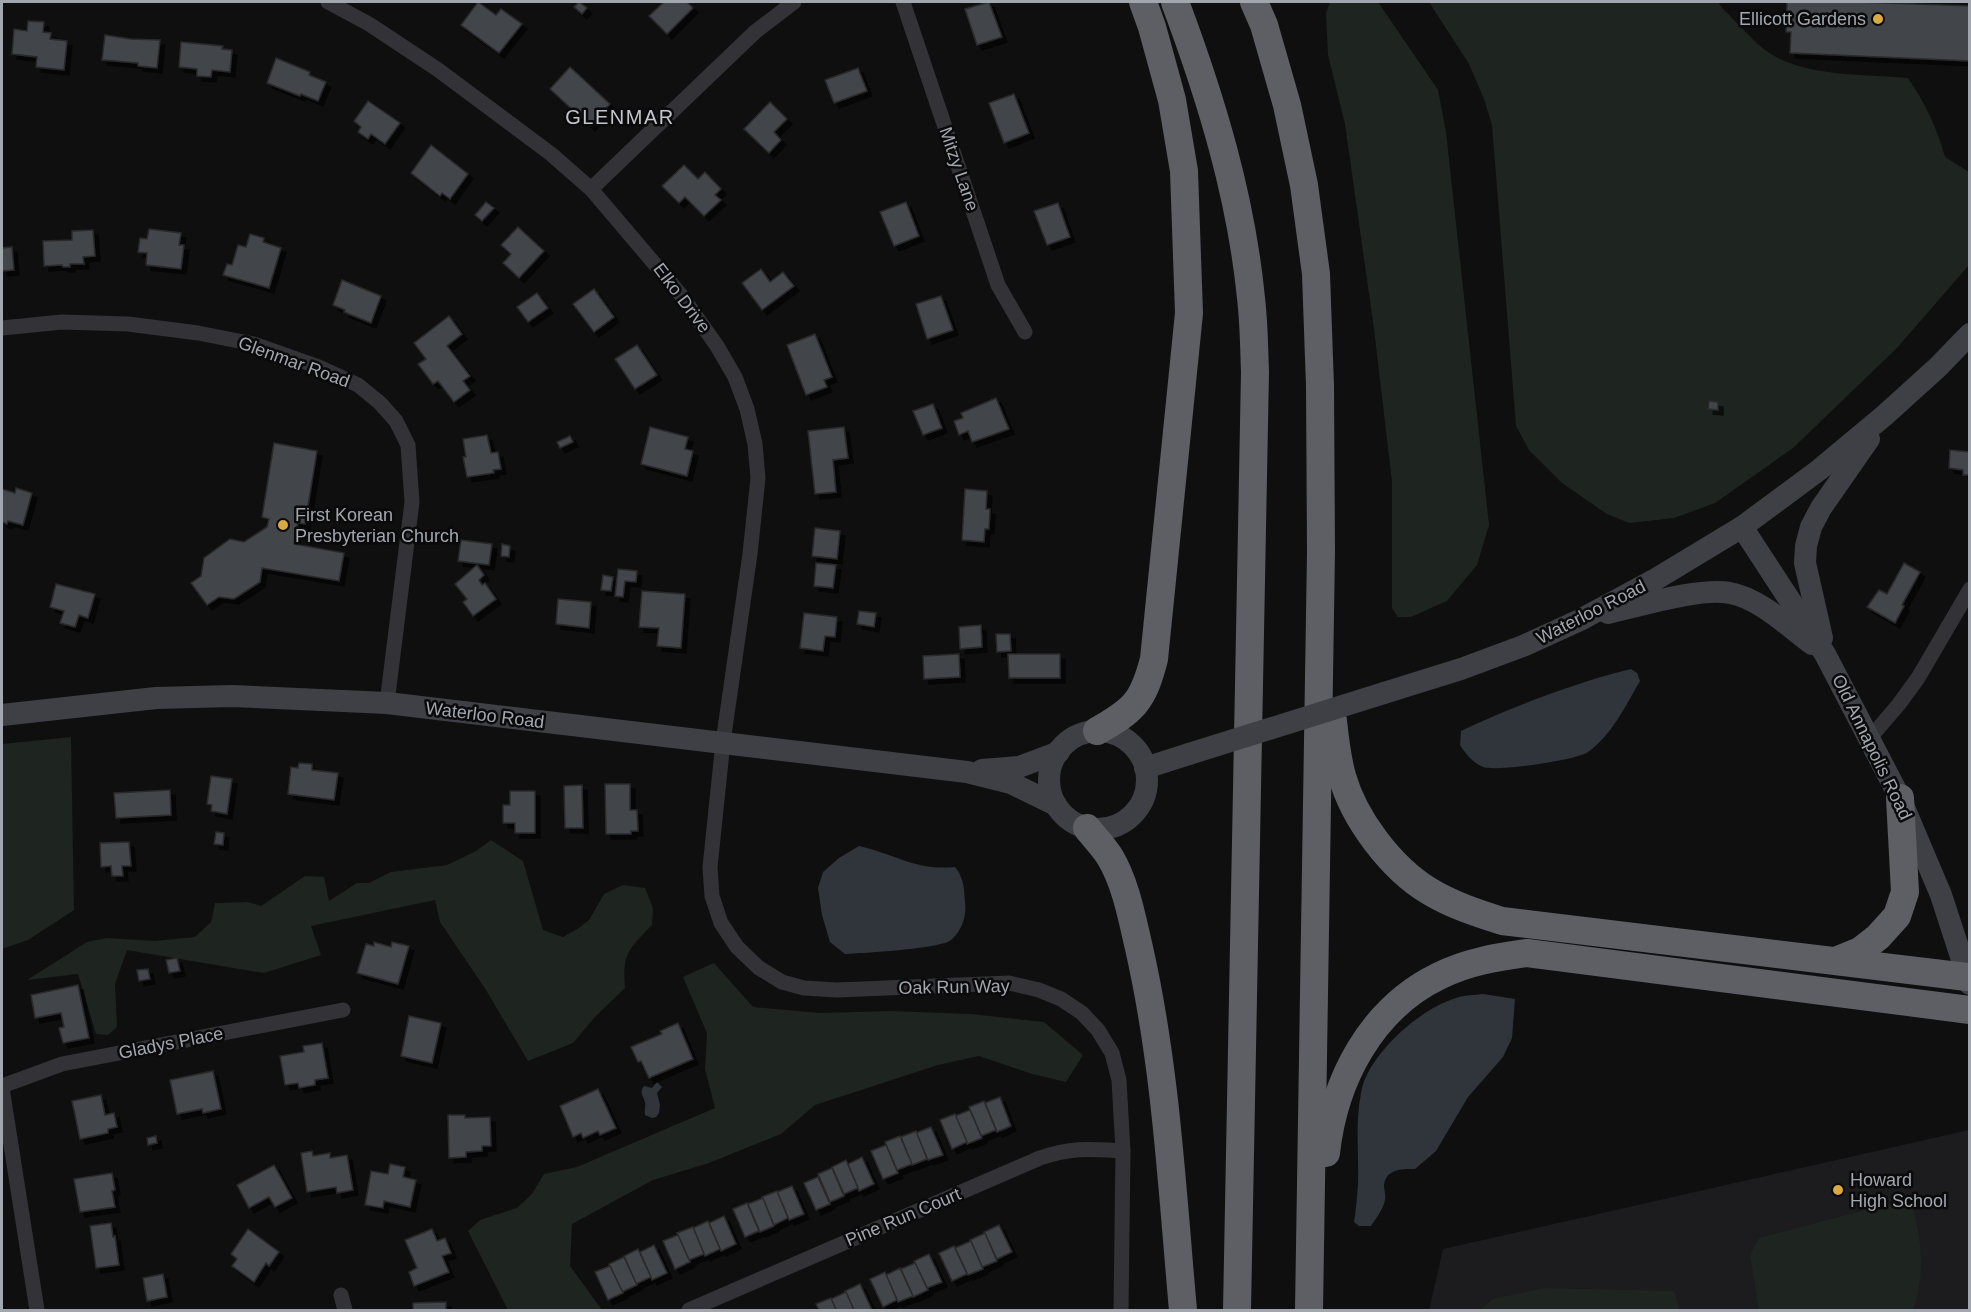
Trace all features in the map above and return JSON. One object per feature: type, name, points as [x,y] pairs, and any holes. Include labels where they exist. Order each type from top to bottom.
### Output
[{"type":"highway","points":[[1097,731],[1124,716],[1138,701],[1148,685],[1154,660],[1189,313],[1184,171],[1172,100],[1143,2]]},
{"type":"highway","points":[[1175,2],[1197,60],[1220,133],[1238,208],[1252,319],[1254,384],[1237,1311]]},
{"type":"highway","points":[[1254,2],[1264,25],[1287,105],[1304,185],[1314,263],[1320,386],[1321,551],[1309,1310]]},
{"type":"highway","points":[[1321,551],[1335,747],[1342,777],[1354,806],[1372,836],[1396,865],[1428,891],[1458,906],[1502,921],[1838,960],[1968,980]]},
{"type":"highway","points":[[1838,960],[1860,951],[1878,937],[1897,916],[1905,892],[1900,798]]},
{"type":"highway","points":[[1087,828],[1110,856],[1120,878],[1132,917],[1151,1002],[1165,1108],[1183,1311]]},
{"type":"highway","points":[[1309,1310],[1329,1124],[1338,1092],[1352,1062],[1371,1032],[1413,991],[1439,976],[1468,964],[1527,952],[1970,1010]]},
{"type":"main road","name":"Waterloo Road","points":[[1145,768],[1461,669],[1523,646],[1580,620],[1656,579],[1742,527],[1819,470],[1885,415],[1938,367],[1970,334]]},
{"type":"main road","points":[[1825,654],[1804,563],[1806,546],[1811,528],[1821,508],[1885,415]]},
{"type":"main road","name":"Old Annapolis Road","points":[[1742,527],[1825,654],[1900,798],[1941,895],[1968,980]]},
{"type":"main road","points":[[1580,620],[1689,595],[1712,592],[1731,593],[1762,607],[1825,654]]},
{"type":"main road","name":"Waterloo Road","points":[[2,715],[156,698],[232,696],[387,703],[966,772],[1011,783],[1056,805]]},
{"type":"main road","points":[[1097,731],[1113,733],[1128,742],[1138,752],[1147,778],[1145,795],[1133,814],[1116,826],[1099,829],[1087,828],[1070,820],[1056,805],[1048,777],[1053,760],[1063,746],[1080,734],[1097,731]]},
{"type":"main road","name":"Waterloo Road","points":[[966,772],[1018,767],[1059,752]]},
{"type":"street","name":"Elko Drive","points":[[328,2],[369,24],[437,69],[551,154],[591,189],[681,295],[717,346],[735,377],[747,409],[758,478],[750,554],[723,742]]},
{"type":"street","points":[[591,189],[755,32],[794,2]]},
{"type":"street","name":"Mitzy Lane","points":[[903,2],[998,285],[1025,332]]},
{"type":"street","name":"Glenmar Road","points":[[2,328],[62,322],[128,324],[198,333],[254,344],[319,367],[358,385],[380,403],[396,421],[408,445],[412,502],[387,703]]},
{"type":"street","points":[[1870,738],[1918,678],[1970,589]]},
{"type":"street","name":"Oak Run Way","points":[[723,742],[710,867],[712,896],[721,923],[737,948],[759,968],[782,982],[804,988],[837,990],[1009,983],[1039,990],[1061,999],[1082,1013],[1098,1030],[1112,1053],[1119,1080],[1123,1151],[1121,1311]]},
{"type":"street","name":"Gladys Place","points":[[2,1087],[62,1064],[344,1010]]},
{"type":"street","points":[[2,1087],[38,1311]]},
{"type":"street","name":"Pine Run Court","points":[[689,1311],[1040,1158],[1080,1148],[1123,1151]]},
{"type":"street","points":[[341,1295],[345,1311]]},
{"type":"shaded area","points":[[1330,2],[1378,2],[1438,90],[1446,132],[1489,525],[1477,565],[1447,601],[1411,617],[1398,617],[1392,608],[1392,482],[1374,329],[1345,124],[1328,55],[1326,13]]},
{"type":"shaded area","points":[[1429,2],[1718,2],[1759,45],[1786,61],[1820,71],[1908,78],[1930,116],[1945,157],[1969,172],[1969,265],[1897,348],[1793,448],[1715,503],[1674,518],[1629,523],[1607,514],[1562,483],[1529,450],[1516,426],[1492,125],[1469,64]]},
{"type":"shaded area","points":[[1631,669],[1637,673],[1640,681],[1618,719],[1597,745],[1588,752],[1536,764],[1491,768],[1476,763],[1460,745],[1461,731],[1481,722],[1567,688]]},
{"type":"shaded area","points":[[71,737],[74,910],[28,940],[2,949],[2,744]]},
{"type":"shaded area","points":[[491,840],[523,861],[543,930],[563,937],[579,928],[589,920],[604,894],[623,885],[645,888],[653,908],[652,925],[633,946],[626,959],[625,988],[595,1017],[573,1043],[528,1061],[486,990],[440,922],[435,900],[311,926],[321,955],[264,973],[127,950],[115,984],[117,1027],[108,1035],[96,1034],[78,974],[27,980],[87,942],[107,938],[155,941],[195,937],[211,922],[215,903],[248,902],[261,906],[305,876],[324,877],[329,901],[357,883],[369,883],[391,872],[447,865],[476,851]]},
{"type":"shaded area","points":[[859,846],[929,867],[955,867],[963,883],[965,907],[963,923],[955,936],[951,940],[932,946],[845,954],[830,942],[822,915],[818,888],[823,872],[839,858]]},
{"type":"shaded area","points":[[714,963],[753,1007],[820,1013],[891,1011],[971,1014],[1044,1022],[1083,1055],[1066,1082],[1032,1074],[979,1056],[938,1065],[815,1105],[781,1134],[709,1163],[653,1180],[572,1224],[570,1266],[602,1310],[508,1310],[468,1231],[480,1220],[517,1208],[532,1194],[544,1174],[577,1167],[715,1108],[705,1069],[707,1033],[683,977]]},
{"type":"shaded area","points":[[1483,994],[1515,999],[1512,1038],[1503,1057],[1468,1097],[1436,1151],[1415,1169],[1400,1170],[1388,1176],[1384,1185],[1385,1198],[1381,1211],[1371,1226],[1359,1226],[1354,1222],[1358,1185],[1358,1116],[1365,1078],[1384,1049],[1412,1022],[1442,1003],[1459,997]]},
{"type":"shaded area","points":[[657,1082],[662,1087],[657,1093],[659,1113],[652,1118],[645,1115],[642,1090],[644,1086],[652,1088]]},
{"type":"shaded area","name":"Howard High School","points":[[1969,1130],[1969,1310],[1429,1310],[1443,1249]]},
{"type":"shaded area","points":[[1910,1198],[1921,1254],[1920,1282],[1913,1310],[1759,1310],[1750,1255],[1759,1238]]},
{"type":"shaded area","points":[[1544,1288],[1674,1291],[1680,1310],[1479,1310],[1493,1299]]},
{"type":"building","points":[[478,2],[496,15],[501,9],[522,24],[499,53],[461,25]]},
{"type":"building","points":[[579,2],[587,8],[582,14],[574,7]]},
{"type":"building","points":[[664,2],[687,2],[693,8],[667,34],[649,16]]},
{"type":"building","points":[[989,2],[1002,37],[977,45],[965,9]]},
{"type":"building","name":"Ellicott Gardens","points":[[1787,2],[1970,6],[1970,61],[1790,53],[1791,32],[1786,32]]},
{"type":"building","points":[[28,21],[44,22],[43,32],[51,33],[50,39],[67,41],[64,70],[36,67],[37,57],[12,54],[14,29],[27,31]]},
{"type":"building","points":[[105,35],[160,40],[157,68],[138,66],[138,63],[102,60]]},
{"type":"building","points":[[181,42],[223,46],[222,49],[232,50],[230,72],[212,70],[211,77],[197,76],[197,69],[179,67]]},
{"type":"building","points":[[276,58],[310,72],[309,75],[326,82],[318,101],[267,83]]},
{"type":"building","points":[[570,67],[610,104],[590,126],[550,89]]},
{"type":"building","points":[[858,68],[867,91],[834,103],[825,80]]},
{"type":"building","points":[[1014,94],[1029,133],[1004,143],[989,103]]},
{"type":"building","points":[[368,101],[400,123],[385,144],[371,134],[368,139],[358,132],[361,127],[354,121]]},
{"type":"building","points":[[770,102],[787,119],[774,132],[781,140],[769,153],[744,129]]},
{"type":"building","points":[[431,145],[468,174],[450,199],[442,193],[440,196],[411,173]]},
{"type":"building","points":[[684,165],[698,179],[705,172],[721,189],[715,195],[721,200],[704,216],[685,197],[679,203],[662,186]]},
{"type":"building","points":[[486,202],[494,208],[482,221],[475,215]]},
{"type":"building","points":[[906,202],[919,236],[894,246],[880,212]]},
{"type":"building","points":[[1058,203],[1070,237],[1047,245],[1034,211]]},
{"type":"building","points":[[518,227],[544,251],[519,278],[503,263],[511,254],[501,245]]},
{"type":"building","points":[[149,229],[181,233],[179,245],[184,245],[181,269],[146,265],[147,253],[138,252],[140,238],[147,239]]},
{"type":"building","points":[[93,230],[95,256],[83,257],[84,264],[70,264],[70,267],[44,266],[43,241],[72,240],[72,231]]},
{"type":"building","points":[[250,234],[264,238],[263,242],[281,248],[269,288],[223,275],[227,264],[232,265],[238,245],[246,247]]},
{"type":"building","points":[[12,247],[14,270],[2,271],[2,248]]},
{"type":"building","points":[[761,269],[770,282],[783,272],[794,286],[762,310],[742,283]]},
{"type":"building","points":[[342,280],[381,296],[371,323],[333,305]]},
{"type":"building","points":[[594,289],[614,317],[594,332],[573,304]]},
{"type":"building","points":[[537,293],[548,308],[528,322],[517,307]]},
{"type":"building","points":[[941,296],[953,330],[927,339],[916,304]]},
{"type":"building","points":[[449,316],[462,334],[447,346],[470,376],[463,381],[470,390],[454,402],[438,381],[433,384],[418,364],[426,359],[414,343]]},
{"type":"building","points":[[815,334],[832,377],[824,380],[827,387],[806,395],[787,345]]},
{"type":"building","points":[[637,345],[657,375],[635,389],[615,359]]},
{"type":"building","points":[[996,398],[1009,429],[972,442],[968,431],[959,435],[954,421],[963,418],[961,413]]},
{"type":"building","points":[[1709,401],[1718,402],[1718,410],[1708,409]]},
{"type":"building","points":[[933,404],[942,428],[923,435],[913,411]]},
{"type":"building","points":[[650,427],[688,437],[685,449],[693,451],[687,476],[641,464]]},
{"type":"building","points":[[844,427],[848,458],[833,460],[836,492],[815,494],[808,431]]},
{"type":"building","points":[[487,435],[491,453],[498,452],[501,469],[493,470],[494,473],[467,477],[463,457],[466,457],[463,439]]},
{"type":"building","points":[[570,436],[573,442],[560,448],[557,442]]},
{"type":"building","name":"First Korean Presbyterian Church","points":[[274,443],[317,451],[305,524],[298,523],[294,544],[344,553],[339,581],[262,568],[260,582],[234,599],[219,597],[207,605],[191,583],[201,576],[204,558],[230,539],[244,542],[267,527],[269,519],[262,517]]},
{"type":"building","points":[[1950,450],[1970,452],[1970,475],[1963,475],[1963,470],[1949,468]]},
{"type":"building","points":[[16,488],[32,493],[23,525],[8,521],[7,524],[2,522],[2,489],[15,493]]},
{"type":"building","points":[[965,489],[987,491],[986,509],[990,509],[989,529],[985,529],[984,542],[962,540]]},
{"type":"building","points":[[815,528],[840,531],[837,559],[812,556]]},
{"type":"building","points":[[461,540],[492,544],[489,565],[458,561]]},
{"type":"building","points":[[502,544],[510,546],[509,557],[501,556]]},
{"type":"building","points":[[816,563],[836,565],[833,588],[814,586]]},
{"type":"building","points":[[1904,563],[1920,572],[1895,623],[1867,607],[1879,590],[1887,594]]},
{"type":"building","points":[[477,565],[484,575],[479,580],[482,585],[485,583],[496,599],[473,616],[463,602],[467,599],[455,584]]},
{"type":"building","points":[[618,569],[637,571],[636,582],[625,581],[623,597],[615,596]]},
{"type":"building","points":[[603,575],[613,577],[611,591],[601,590]]},
{"type":"building","points":[[56,584],[95,594],[88,618],[79,615],[75,627],[60,623],[64,611],[50,607]]},
{"type":"building","points":[[642,591],[685,594],[681,648],[657,646],[659,628],[639,627]]},
{"type":"building","points":[[558,599],[591,602],[589,628],[556,624]]},
{"type":"building","points":[[859,611],[876,613],[874,627],[857,624]]},
{"type":"building","points":[[804,613],[837,617],[835,637],[825,636],[823,651],[800,648]]},
{"type":"building","points":[[981,625],[982,647],[960,649],[959,627]]},
{"type":"building","points":[[996,634],[1010,634],[1011,651],[997,652]]},
{"type":"building","points":[[959,654],[960,677],[924,679],[923,656]]},
{"type":"building","points":[[1008,654],[1060,654],[1060,678],[1009,678]]},
{"type":"building","points":[[299,763],[312,764],[312,770],[338,773],[334,800],[288,794],[291,767],[298,768]]},
{"type":"building","points":[[211,776],[232,779],[227,814],[211,811],[212,805],[207,804]]},
{"type":"building","points":[[605,784],[630,784],[630,810],[637,810],[638,831],[631,831],[631,834],[606,834]]},
{"type":"building","points":[[582,785],[583,828],[565,828],[564,786]]},
{"type":"building","points":[[170,790],[171,815],[116,818],[114,793]]},
{"type":"building","points":[[510,791],[535,791],[535,833],[515,833],[515,823],[503,823],[503,805],[510,805]]},
{"type":"building","points":[[216,832],[224,833],[223,845],[214,844]]},
{"type":"building","points":[[129,842],[131,866],[122,866],[123,876],[112,876],[111,866],[101,867],[100,843]]},
{"type":"building","points":[[374,942],[391,947],[392,942],[409,946],[398,984],[357,973],[366,944],[374,946]]},
{"type":"building","points":[[177,958],[180,971],[169,973],[166,960]]},
{"type":"building","points":[[148,969],[150,979],[139,981],[137,970]]},
{"type":"building","points":[[78,985],[89,1038],[63,1043],[59,1028],[64,1027],[61,1013],[35,1018],[31,995]]},
{"type":"building","points":[[409,1016],[441,1023],[432,1063],[401,1056]]},
{"type":"building","points":[[678,1023],[693,1059],[649,1078],[631,1047],[662,1034],[660,1031]]},
{"type":"building","points":[[322,1043],[328,1078],[315,1080],[315,1085],[299,1088],[298,1083],[285,1085],[280,1056],[304,1052],[303,1046]]},
{"type":"building","points":[[213,1071],[221,1109],[203,1113],[202,1109],[177,1114],[170,1080]]},
{"type":"building","points":[[598,1089],[616,1128],[600,1135],[598,1131],[583,1138],[581,1133],[573,1137],[560,1106]]},
{"type":"building","points":[[101,1095],[105,1115],[114,1113],[117,1127],[108,1129],[108,1133],[80,1139],[72,1101]]},
{"type":"building","points":[[1000,1097],[1011,1126],[997,1132],[985,1103]]},
{"type":"building","points":[[984,1101],[996,1130],[981,1136],[969,1107]]},
{"type":"building","points":[[970,1110],[982,1138],[967,1144],[955,1116]]},
{"type":"building","points":[[955,1114],[967,1142],[952,1149],[940,1120]]},
{"type":"building","points":[[448,1115],[465,1115],[465,1118],[490,1117],[491,1146],[482,1146],[482,1151],[466,1152],[466,1157],[449,1158]]},
{"type":"building","points":[[931,1127],[943,1155],[928,1160],[916,1133]]},
{"type":"building","points":[[916,1131],[927,1159],[912,1165],[901,1137]]},
{"type":"building","points":[[156,1136],[157,1143],[148,1145],[147,1138]]},
{"type":"building","points":[[900,1136],[912,1164],[897,1170],[885,1142]]},
{"type":"building","points":[[886,1145],[898,1173],[883,1179],[871,1151]]},
{"type":"building","points":[[312,1151],[313,1156],[330,1153],[330,1158],[347,1155],[353,1190],[337,1193],[336,1187],[307,1192],[301,1153]]},
{"type":"building","points":[[862,1157],[874,1184],[859,1191],[848,1164]]},
{"type":"building","points":[[846,1160],[858,1188],[844,1194],[832,1167]]},
{"type":"building","points":[[390,1164],[405,1167],[403,1177],[416,1180],[410,1207],[384,1201],[383,1208],[365,1205],[371,1171],[388,1174]]},
{"type":"building","points":[[274,1165],[292,1198],[275,1207],[269,1197],[249,1208],[237,1185]]},
{"type":"building","points":[[832,1168],[844,1196],[830,1202],[818,1174]]},
{"type":"building","points":[[112,1173],[115,1207],[80,1212],[74,1179]]},
{"type":"building","points":[[818,1177],[830,1204],[816,1210],[804,1183]]},
{"type":"building","points":[[792,1186],[804,1214],[789,1220],[777,1192]]},
{"type":"building","points":[[777,1191],[788,1218],[774,1225],[762,1197]]},
{"type":"building","points":[[763,1198],[774,1226],[760,1232],[748,1204]]},
{"type":"building","points":[[747,1203],[759,1231],[745,1237],[733,1209]]},
{"type":"building","points":[[724,1216],[736,1244],[721,1251],[709,1223]]},
{"type":"building","points":[[708,1221],[720,1249],[705,1256],[693,1228]]},
{"type":"building","points":[[111,1223],[119,1265],[96,1268],[90,1226]]},
{"type":"building","points":[[999,1225],[1012,1252],[997,1259],[984,1232]]},
{"type":"building","points":[[693,1227],[704,1254],[689,1260],[677,1233]]},
{"type":"building","points":[[248,1229],[279,1252],[269,1266],[266,1263],[254,1282],[232,1266],[237,1259],[231,1254]]},
{"type":"building","points":[[432,1229],[437,1241],[445,1238],[451,1253],[442,1256],[449,1272],[414,1286],[409,1272],[417,1268],[405,1240]]},
{"type":"building","points":[[985,1233],[997,1261],[982,1267],[970,1240]]},
{"type":"building","points":[[678,1235],[690,1262],[675,1269],[663,1241]]},
{"type":"building","points":[[971,1241],[983,1269],[968,1275],[955,1248]]},
{"type":"building","points":[[654,1245],[667,1273],[652,1280],[640,1252]]},
{"type":"building","points":[[954,1246],[967,1274],[952,1281],[939,1253]]},
{"type":"building","points":[[638,1249],[651,1277],[636,1284],[624,1256]]},
{"type":"building","points":[[929,1254],[942,1282],[927,1288],[914,1261]]},
{"type":"building","points":[[624,1257],[637,1285],[622,1292],[609,1264]]},
{"type":"building","points":[[915,1263],[928,1290],[913,1297],[901,1269]]},
{"type":"building","points":[[610,1266],[623,1293],[608,1300],[595,1272]]},
{"type":"building","points":[[900,1268],[913,1296],[898,1302],[886,1275]]},
{"type":"building","points":[[885,1272],[897,1300],[883,1307],[870,1279]]},
{"type":"building","points":[[163,1274],[167,1297],[147,1301],[143,1278]]},
{"type":"building","points":[[860,1284],[872,1310],[854,1310],[845,1291]]},
{"type":"building","points":[[846,1292],[854,1310],[836,1310],[831,1299]]},
{"type":"building","points":[[831,1298],[836,1310],[819,1310],[816,1304]]},
{"type":"building","points":[[446,1302],[446,1310],[413,1310],[413,1303]]},
{"type":"place","name":"Ellicott Gardens","points":[[1878,19]]},
{"type":"place","name":"First Korean Presbyterian Church","points":[[283,525]]},
{"type":"place","name":"Howard High School","points":[[1838,1190]]},
{"type":"district","name":"GLENMAR","points":[[620,117]]}]
